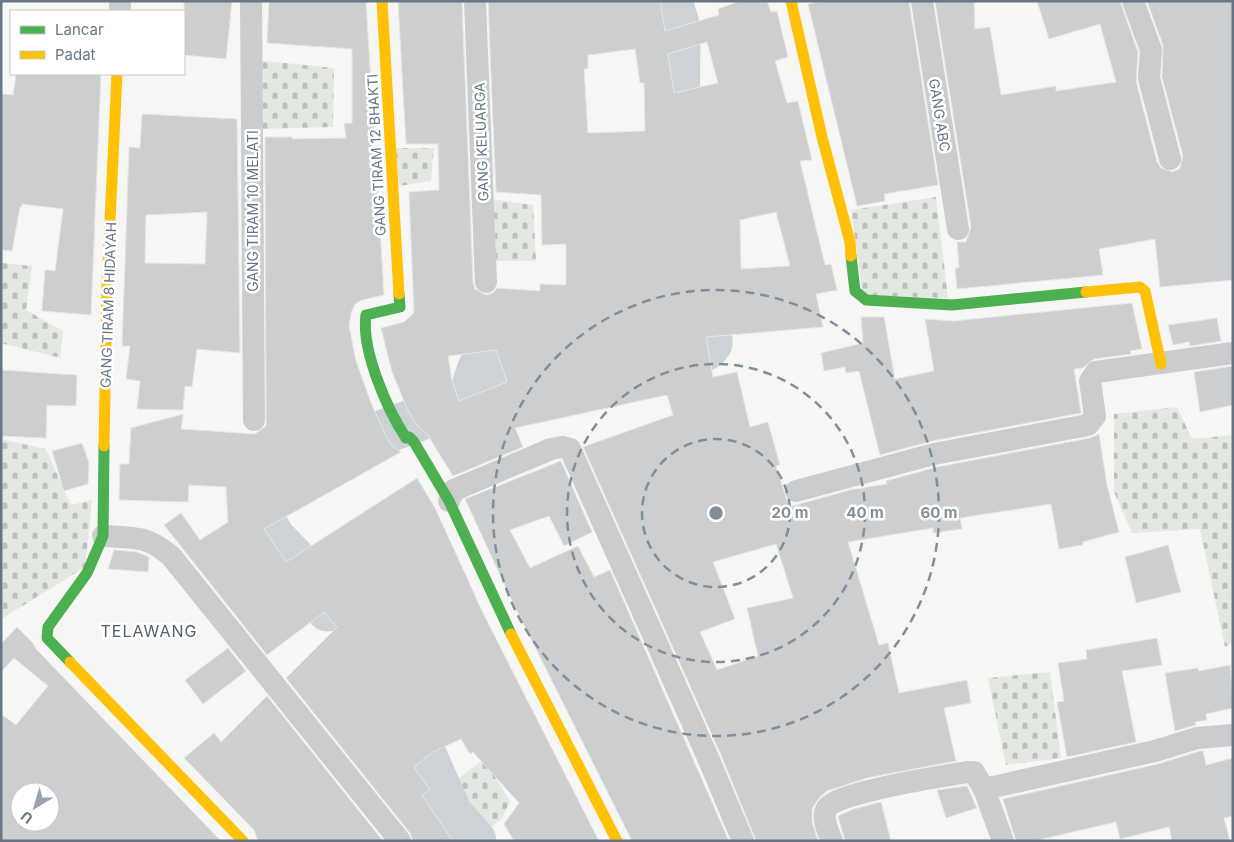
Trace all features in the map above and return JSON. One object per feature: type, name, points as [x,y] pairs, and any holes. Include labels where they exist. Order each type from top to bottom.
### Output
[{"type":"street","name":"GANG TIRAM 10 MELATI","points":[[251,1],[254,420]]},
{"type":"street","name":"GANG TIRAM 12 BHAKTI","points":[[382,1],[400,307],[366,315],[364,319],[372,360],[397,427],[406,438],[410,437],[414,442],[449,501]]},
{"type":"street","name":"GANG KELUARGA","points":[[475,1],[486,282]]},
{"type":"street","points":[[791,1],[822,137],[850,242],[855,291],[860,296],[866,300],[952,305],[1140,287],[1145,291],[1161,364]]},
{"type":"street","name":"GANG ABC","points":[[922,1],[958,229]]},
{"type":"street","points":[[1133,1],[1151,50],[1149,78],[1170,159]]},
{"type":"street","name":"GANG TIRAM 8 HIDAYAH","points":[[103,536],[107,284],[117,75]]},
{"type":"street","points":[[796,491],[934,454],[1088,425],[1095,416],[1090,381],[1096,372],[1233,353]]},
{"type":"street","points":[[617,841],[498,608],[449,501],[454,490],[551,448],[562,446],[570,449],[709,760],[743,841]]},
{"type":"street","points":[[243,841],[47,638],[48,627],[51,621],[88,573],[103,536],[145,538],[156,543],[171,556],[400,841]]},
{"type":"street","points":[[984,789],[1147,753],[1197,738],[1233,735]]},
{"type":"street","points":[[832,841],[824,817],[825,810],[830,804],[863,792],[968,772],[974,772],[984,789],[1003,841]]},
{"type":"green space","points":[[257,60],[334,68],[333,127],[260,129]]},
{"type":"green space","points":[[393,148],[434,148],[431,181],[399,186]]},
{"type":"green space","points":[[936,197],[948,298],[863,295],[851,210]]},
{"type":"green space","points":[[490,199],[533,205],[536,261],[492,261]]},
{"type":"green space","points":[[1,263],[32,266],[26,310],[63,331],[60,358],[1,343]]},
{"type":"green space","points":[[1177,407],[1192,439],[1233,435],[1233,642],[1225,647],[1200,529],[1132,533],[1114,492],[1114,414]]},
{"type":"green space","points":[[1,439],[46,449],[71,505],[92,500],[85,567],[3,618]]},
{"type":"green space","points":[[1050,672],[1061,758],[1006,765],[988,678]]},
{"type":"green space","points":[[484,759],[510,801],[502,819],[481,834],[448,786]]},
{"type":"building","points":[[184,1],[232,1],[226,59],[185,55]]},
{"type":"building","points":[[269,1],[366,1],[384,295],[362,300],[355,304],[349,326],[356,361],[371,403],[387,438],[393,447],[401,452],[264,529],[286,562],[417,478],[435,508],[484,615],[599,841],[514,841],[504,824],[519,803],[473,752],[470,754],[461,739],[433,752],[414,767],[430,790],[422,795],[453,841],[413,841],[410,833],[286,678],[337,627],[324,612],[267,655],[164,525],[181,513],[200,540],[228,522],[226,487],[189,485],[188,502],[119,500],[120,464],[129,464],[131,428],[183,414],[181,429],[255,434],[266,426],[265,137],[292,137],[292,139],[346,138],[344,124],[352,123],[352,49],[267,43]]},
{"type":"building","points":[[398,1],[462,1],[473,283],[475,289],[486,295],[493,293],[497,288],[540,291],[540,284],[566,285],[566,244],[542,245],[541,195],[496,192],[488,1],[660,1],[665,31],[719,15],[718,9],[740,1],[767,1],[771,12],[777,11],[788,57],[775,61],[787,103],[798,101],[812,160],[800,161],[825,265],[831,264],[837,290],[816,294],[823,327],[706,337],[713,377],[737,372],[750,427],[768,422],[780,465],[776,466],[789,507],[850,490],[887,484],[886,481],[937,467],[1090,438],[1099,434],[1107,485],[1119,532],[1083,542],[1083,545],[1059,549],[1051,504],[960,518],[962,529],[933,533],[933,528],[848,542],[879,645],[888,643],[899,693],[967,680],[971,703],[944,708],[956,761],[867,778],[827,791],[819,798],[812,809],[812,822],[818,841],[756,841],[721,755],[583,447],[673,415],[667,395],[515,428],[523,447],[453,476],[427,434],[415,423],[407,408],[392,372],[381,328],[404,322],[414,313],[409,192],[439,190],[438,144],[406,144]],"holes":[[[707,42],[718,83],[674,93],[668,54]],[[635,49],[640,83],[644,83],[645,131],[588,133],[584,69],[588,69],[588,55]],[[776,212],[790,266],[741,269],[740,220]],[[496,350],[507,382],[459,401],[452,381],[448,356]],[[776,544],[793,598],[747,608],[758,656],[717,670],[700,632],[735,619],[713,562]]]},
{"type":"building","points":[[822,1],[909,1],[938,185],[884,194],[885,201],[857,206],[808,4]]},
{"type":"building","points":[[935,1],[974,1],[975,29],[990,27],[1001,95],[1056,86],[1056,91],[1116,82],[1100,24],[1049,39],[1037,1],[1120,1],[1138,52],[1136,81],[1157,162],[1161,168],[1173,172],[1180,168],[1183,156],[1162,77],[1163,45],[1147,1],[1233,1],[1233,280],[1160,287],[1155,239],[1099,249],[1103,275],[957,289],[955,268],[959,268],[957,242],[966,242],[971,227]]},
{"type":"building","points":[[16,75],[101,75],[91,315],[42,311],[45,270],[55,271],[63,209],[22,204],[12,251],[1,250],[1,94],[13,95]]},
{"type":"building","points":[[142,114],[237,119],[240,353],[197,349],[192,387],[185,386],[183,410],[137,409],[140,381],[126,379],[130,346],[122,346],[129,147],[140,148]],"holes":[[[207,212],[205,264],[145,263],[146,215]]]},
{"type":"building","points":[[1132,303],[1142,349],[1130,351],[1131,354],[1094,359],[1083,368],[1074,369],[1081,413],[932,441],[880,455],[859,371],[846,373],[845,367],[824,371],[821,353],[863,343],[861,317],[884,317],[895,379],[934,371],[925,319],[953,321]]},
{"type":"building","points":[[1217,318],[1221,341],[1190,346],[1189,342],[1173,345],[1168,325]]},
{"type":"building","points":[[1233,366],[1233,405],[1200,412],[1194,372]]},
{"type":"building","points":[[1,370],[77,375],[76,406],[47,405],[46,438],[1,436]]},
{"type":"building","points":[[82,443],[89,463],[88,484],[64,491],[52,451]]},
{"type":"building","points":[[561,461],[592,532],[564,546],[549,516],[510,530],[530,568],[578,546],[594,577],[610,570],[729,841],[632,841],[512,601],[465,499]]},
{"type":"building","points":[[1168,545],[1181,592],[1136,603],[1125,557]]},
{"type":"building","points":[[114,550],[137,552],[149,557],[148,572],[108,569]]},
{"type":"building","points":[[17,627],[221,841],[1,841],[1,714],[16,725],[48,686],[14,658],[1,672],[1,644]]},
{"type":"building","points":[[1157,638],[1162,665],[1122,671],[1136,742],[1067,757],[1057,702],[1064,701],[1058,663],[1087,659],[1086,650]]},
{"type":"building","points":[[228,648],[246,671],[203,704],[185,680]]},
{"type":"building","points":[[1230,665],[1233,708],[1206,714],[1207,720],[1195,722],[1196,725],[1175,731],[1165,673],[1198,668],[1199,671]]},
{"type":"building","points":[[267,696],[383,841],[258,841],[254,830],[184,758],[214,733],[221,742]]},
{"type":"building","points":[[1203,751],[1206,765],[1233,758],[1233,816],[1224,818],[1230,841],[1172,841],[1169,827],[1120,839],[1116,822],[1034,841],[1016,841],[1003,799],[1158,764]]},
{"type":"building","points":[[967,786],[977,808],[946,818],[937,790]]},
{"type":"building","points":[[881,802],[891,841],[845,841],[838,816],[854,809]]},
{"type":"waterway","points":[[670,1],[678,28],[677,154]]},
{"type":"waterway","points":[[648,356],[706,348],[710,343],[706,286],[701,275]]},
{"type":"waterway","points":[[328,609],[300,566],[273,538],[259,515],[265,484],[275,464],[307,460],[454,406],[471,395],[480,368],[523,359],[537,363],[562,363]]},
{"type":"waterway","points":[[392,707],[426,759],[450,814],[474,841]]},
{"type":"traffic: fast","points":[[851,256],[855,291],[866,300],[952,305],[1086,292]]},
{"type":"traffic: fast","points":[[399,294],[400,307],[366,315],[367,345],[371,362],[384,396],[399,426],[406,438],[409,437],[414,442],[449,501],[511,634]]},
{"type":"traffic: fast","points":[[70,662],[47,638],[48,627],[87,573],[103,536],[104,446]]},
{"type":"traffic: slow","points":[[382,1],[399,294]]},
{"type":"traffic: slow","points":[[791,1],[822,137],[850,242],[851,256]]},
{"type":"traffic: slow","points":[[104,446],[107,284],[117,75]]},
{"type":"traffic: slow","points":[[1086,292],[1140,287],[1145,291],[1161,364]]},
{"type":"traffic: slow","points":[[511,634],[617,841]]},
{"type":"traffic: slow","points":[[70,662],[243,841]]},
{"type":"district","name":"TELAWANG","points":[[149,631]]}]
